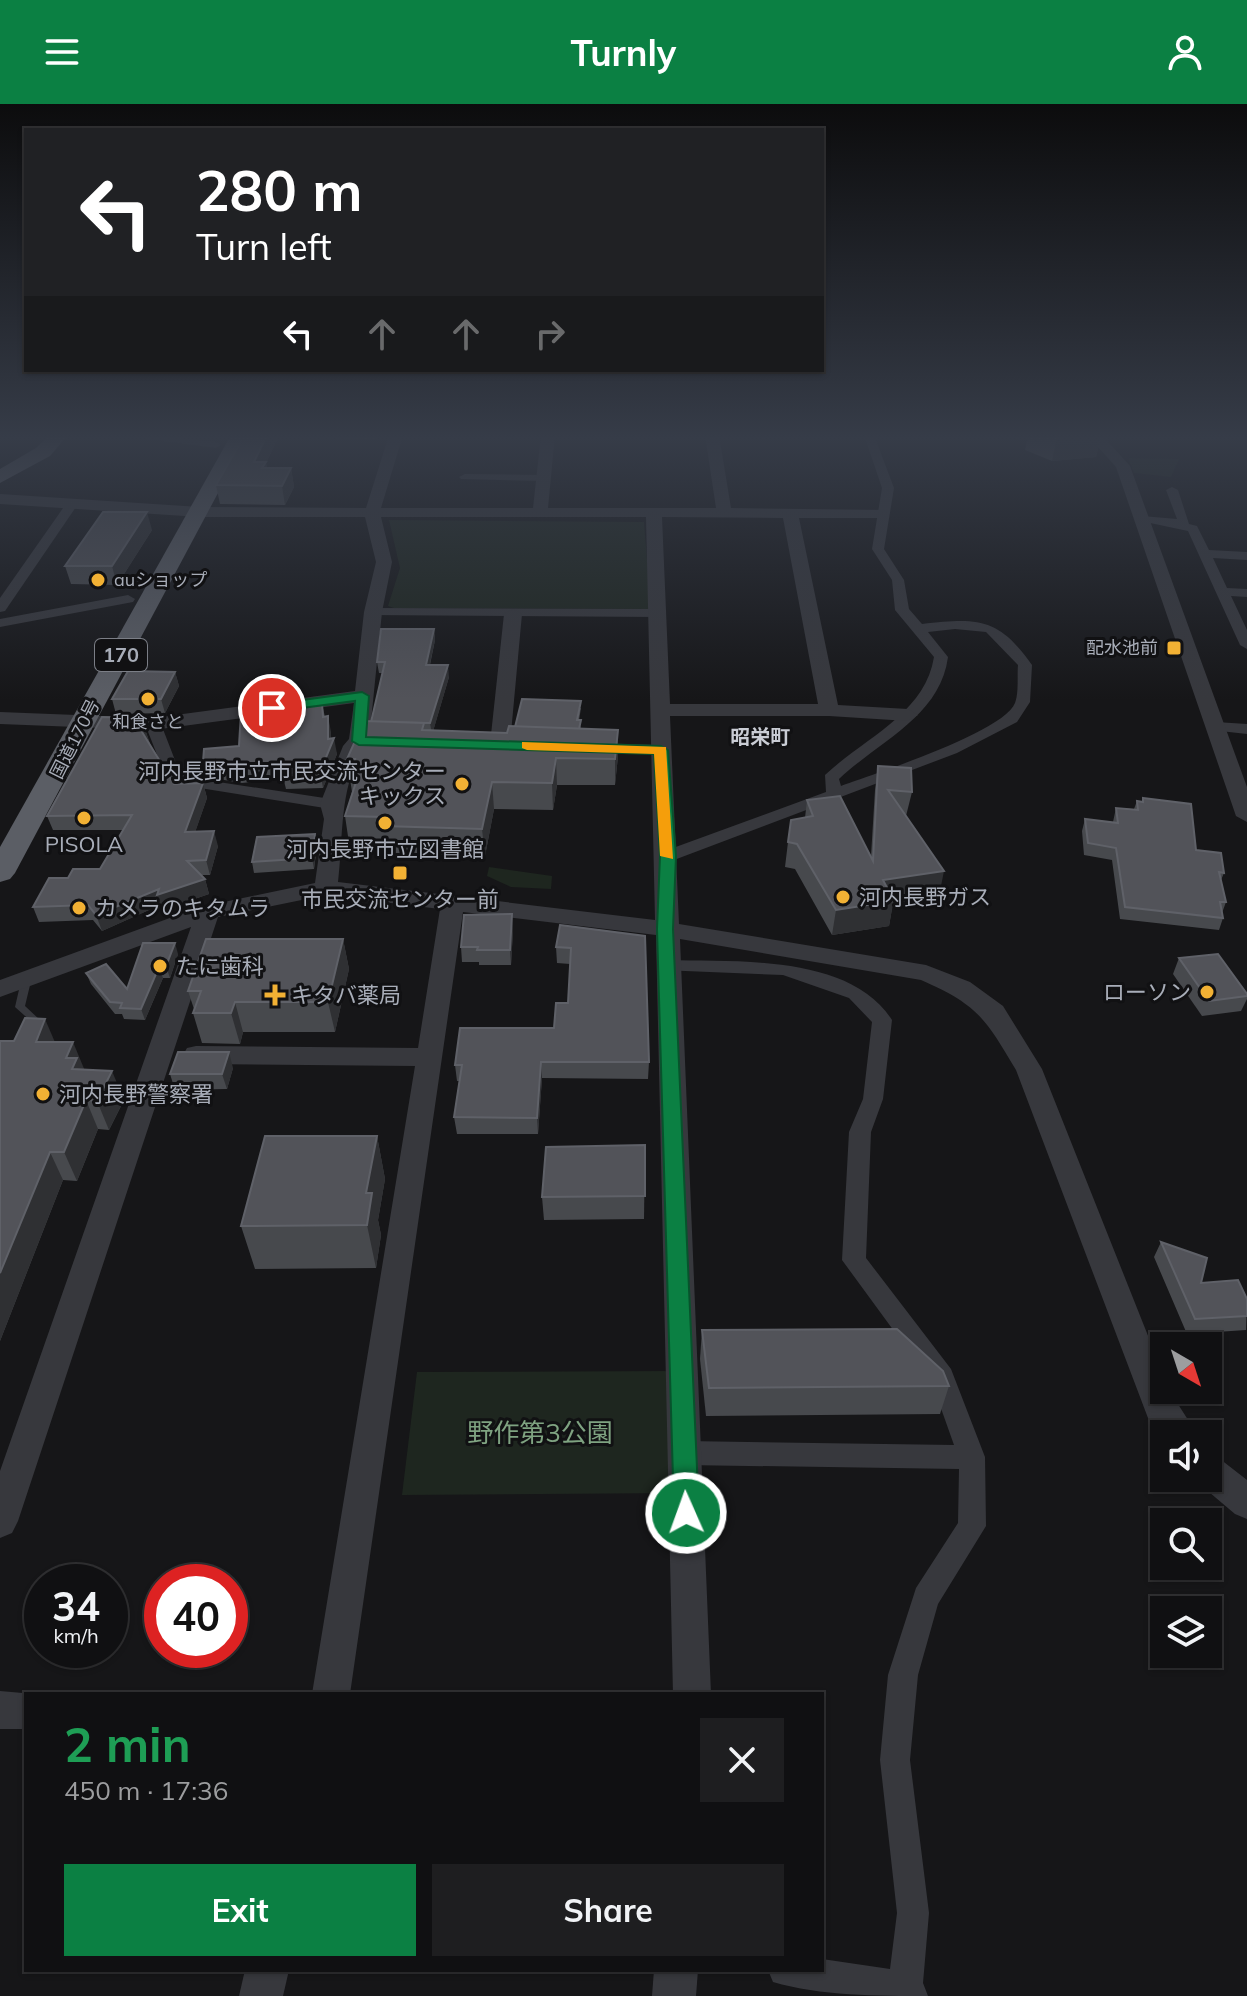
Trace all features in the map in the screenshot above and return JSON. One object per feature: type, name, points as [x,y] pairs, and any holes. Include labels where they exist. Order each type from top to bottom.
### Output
[{"type":"highway","name":"国道170号","points":[[0,873],[128,599],[180,523]]},
{"type":"highway","name":"国道170号","points":[[0,831],[72,721],[130,653],[183,523]]},
{"type":"street","points":[[0,608],[59,523]]},
{"type":"street","points":[[326,888],[335,819],[331,804],[366,741],[362,696],[373,612],[384,562],[375,523]]},
{"type":"street","points":[[655,523],[661,750],[668,856],[665,929],[692,1692]]},
{"type":"street","points":[[792,523],[829,710]]},
{"type":"street","points":[[834,793],[831,778],[849,758],[908,715],[938,684],[942,670],[941,657],[902,610],[898,580],[878,549],[882,523]]},
{"type":"street","points":[[1143,523],[1247,816]]},
{"type":"street","points":[[1176,523],[1193,529],[1245,638]]},
{"type":"street","points":[[1204,554],[1247,556]]},
{"type":"street","points":[[1220,591],[1247,593]]},
{"type":"street","points":[[0,623],[128,599]]},
{"type":"street","points":[[373,612],[659,613]]},
{"type":"street","points":[[500,744],[513,614]]},
{"type":"street","points":[[668,856],[952,750],[1012,719],[1023,702],[1025,665],[992,627],[975,623],[919,629]]},
{"type":"street","points":[[0,718],[153,724],[362,696]]},
{"type":"street","points":[[661,710],[829,710],[908,715]]},
{"type":"street","points":[[153,724],[171,770],[187,782],[331,804]]},
{"type":"street","points":[[1216,727],[1247,729]]},
{"type":"street","points":[[573,747],[661,750]]},
{"type":"street","points":[[0,989],[208,912],[326,888],[665,929],[926,973],[961,988],[994,1012],[1029,1069],[1160,1408],[1169,1420]]},
{"type":"street","points":[[331,1692],[453,903]]},
{"type":"street","points":[[0,1521],[208,912]]},
{"type":"street","points":[[668,966],[784,969],[856,993],[882,1020],[873,1099],[860,1132],[854,1260],[942,1377],[972,1457],[972,1526],[926,1598],[903,1675],[895,1760],[913,1913],[908,1992],[796,1972]]},
{"type":"street","points":[[160,1055],[430,1057]]},
{"type":"street","points":[[685,1453],[972,1457]]},
{"type":"street","points":[[1222,1481],[1247,1502]]},
{"type":"street","points":[[0,1710],[24,1710]]},
{"type":"street","points":[[261,1996],[267,1972]]},
{"type":"street","points":[[674,1996],[676,1972]]},
{"type":"lane","points":[[26,981],[20,1007],[36,1021]]},
{"type":"green space","points":[[390,523],[644,523],[651,609],[394,608],[388,606],[400,568]]},
{"type":"green space","points":[[489,867],[552,876],[551,889],[511,887],[487,876]]},
{"type":"green space","name":"野作第3公園","points":[[674,1371],[678,1493],[402,1495],[417,1372]]},
{"type":"building","points":[[95,523],[140,523],[112,566],[65,566]]},
{"type":"building","points":[[381,629],[434,629],[426,665],[448,665],[430,723],[371,722],[385,662],[377,662]]},
{"type":"building","points":[[128,671],[175,672],[161,699],[112,699]]},
{"type":"building","points":[[522,699],[581,701],[577,720],[581,720],[579,729],[515,727]]},
{"type":"building","points":[[278,701],[278,708],[322,704],[323,717],[328,716],[328,739],[334,738],[320,772],[283,773],[283,765],[275,766],[275,763],[239,767],[203,762],[204,749],[239,746],[241,711],[260,709],[260,703]]},
{"type":"building","points":[[102,717],[141,718],[145,729],[142,732],[174,784],[203,783],[185,832],[214,831],[206,860],[187,861],[205,879],[157,895],[159,889],[96,915],[88,905],[33,907],[49,878],[68,878],[73,869],[100,869],[132,815],[47,816]]},
{"type":"building","points":[[364,721],[424,723],[422,730],[507,733],[509,726],[618,730],[615,759],[556,758],[552,783],[492,782],[482,829],[383,826],[385,817],[345,816],[358,776],[349,776],[355,759],[347,759]]},
{"type":"building","points":[[878,766],[911,768],[912,792],[888,790],[944,871],[883,880],[894,901],[836,910],[797,844],[788,842],[791,820],[813,816],[807,800],[840,796],[873,861]]},
{"type":"building","points":[[1143,798],[1191,804],[1196,850],[1221,853],[1224,873],[1219,872],[1226,902],[1220,902],[1223,918],[1125,907],[1116,848],[1088,843],[1085,819],[1118,823],[1116,808],[1138,810],[1137,801],[1143,802]]},
{"type":"building","points":[[315,834],[312,858],[252,862],[257,837]]},
{"type":"building","points":[[512,914],[510,950],[461,947],[464,915]]},
{"type":"building","points":[[560,925],[645,936],[649,1062],[541,1062],[537,1118],[454,1117],[462,1065],[455,1065],[460,1028],[554,1028],[556,1003],[568,1003],[571,948],[556,947]]},
{"type":"building","points":[[206,939],[343,939],[328,1002],[235,1002],[231,1013],[193,1013],[201,991],[188,991]]},
{"type":"building","points":[[143,943],[175,943],[166,966],[159,967],[141,1009],[120,1008],[122,1003],[110,1002],[86,973],[106,964],[127,989]]},
{"type":"building","points":[[1218,954],[1247,996],[1209,1001],[1179,958]]},
{"type":"building","points":[[25,1018],[45,1019],[36,1042],[73,1042],[66,1058],[77,1058],[72,1069],[112,1071],[97,1101],[86,1100],[64,1152],[50,1152],[0,1273],[0,1041],[14,1041]]},
{"type":"building","points":[[178,1052],[229,1052],[222,1074],[170,1074]]},
{"type":"building","points":[[265,1136],[377,1136],[366,1193],[372,1193],[367,1225],[241,1226]]},
{"type":"building","points":[[645,1145],[645,1196],[542,1197],[546,1147]]},
{"type":"building","points":[[1161,1242],[1207,1258],[1201,1283],[1238,1280],[1247,1299],[1247,1316],[1195,1319]]},
{"type":"building","points":[[897,1329],[943,1371],[949,1386],[709,1388],[702,1330]]},
{"type":"slow traffic","points":[[527,745],[661,750],[668,856]]},
{"type":"place","name":"auショップ","points":[[98,580]]},
{"type":"place","name":"配水池前","points":[[1174,648]]},
{"type":"place","name":"和食さと","points":[[148,699]]},
{"type":"place","name":"河内長野市立市民交流センター キックス","points":[[462,784]]},
{"type":"place","name":"PISOLA","points":[[84,818]]},
{"type":"place","name":"河内長野市立図書館","points":[[385,823]]},
{"type":"place","name":"市民交流センター前","points":[[400,873]]},
{"type":"place","name":"河内長野ガス","points":[[843,897]]},
{"type":"place","name":"カメラのキタムラ","points":[[79,908]]},
{"type":"place","name":"たに歯科","points":[[160,966]]},
{"type":"place","name":"ローソン","points":[[1207,992]]},
{"type":"place","name":"キタバ薬局","points":[[275,995]]},
{"type":"place","name":"河内長野警察署","points":[[43,1094]]},
{"type":"district","name":"昭栄町","points":[[760,737]]},
{"type":"route","points":[[272,708],[362,696],[359,741],[661,750],[668,856],[665,929],[686,1513]]}]
